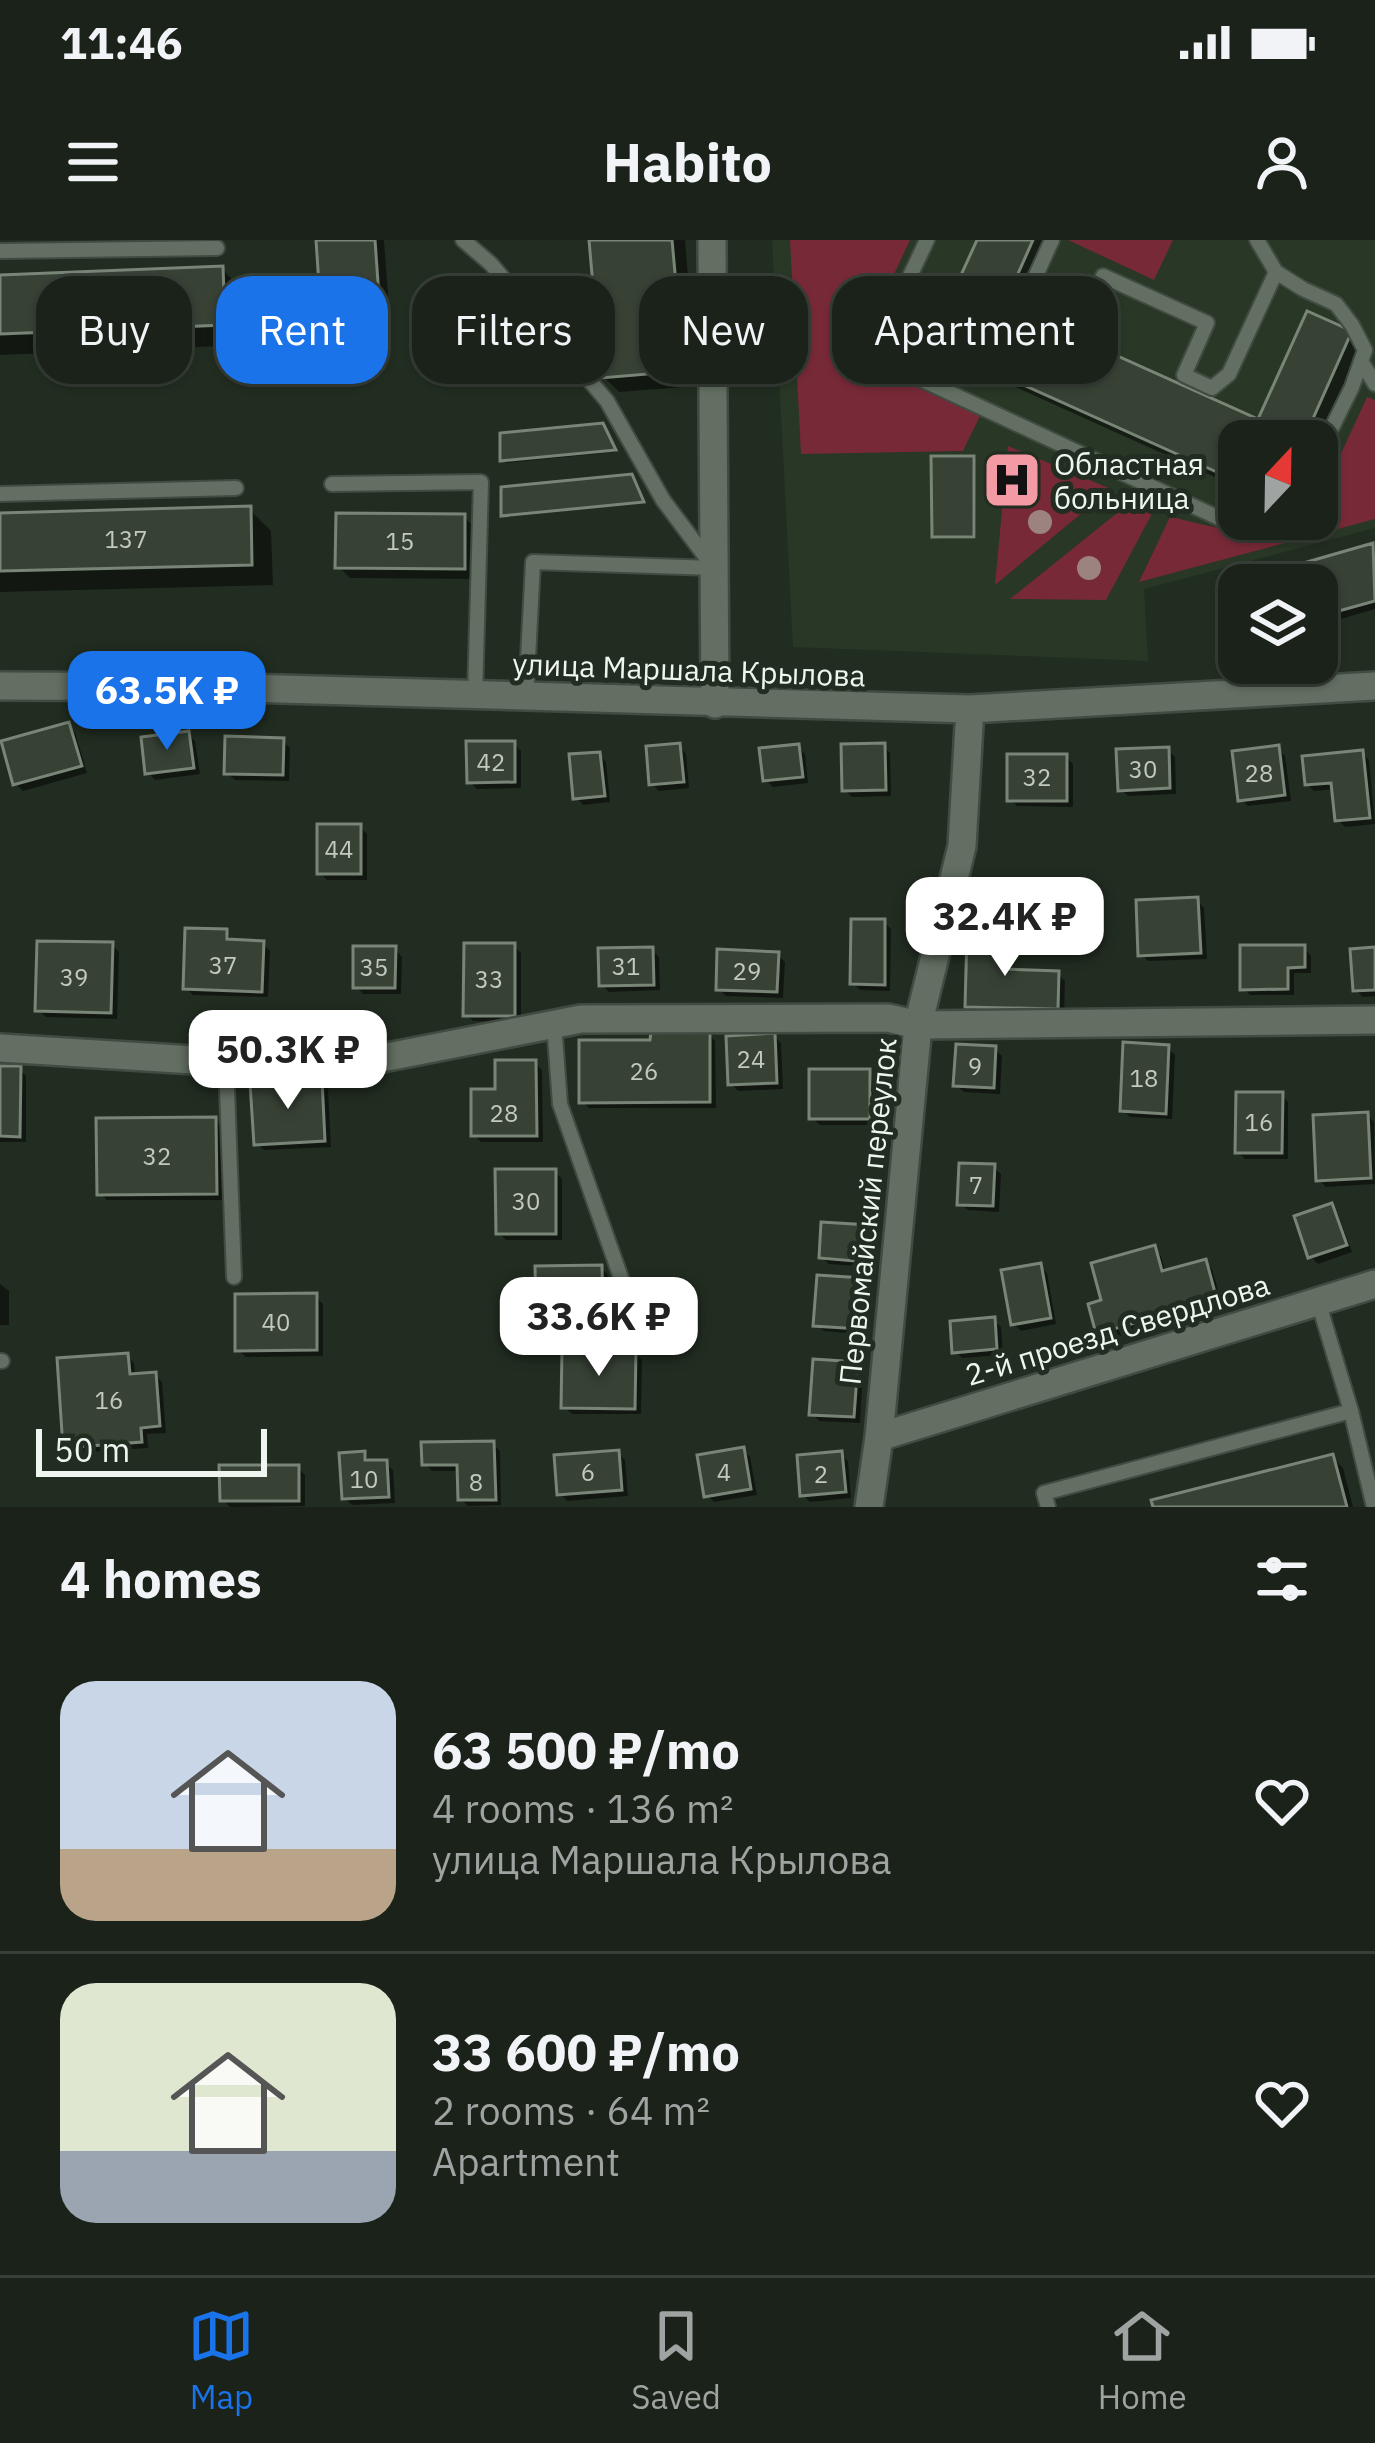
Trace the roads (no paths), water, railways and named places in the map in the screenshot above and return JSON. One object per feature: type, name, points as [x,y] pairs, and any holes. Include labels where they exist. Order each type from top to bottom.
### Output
[{"type":"street","points":[[712,240],[715,704]]},
{"type":"street","name":"улица Маршала Крылова","points":[[0,686],[215,687],[970,709],[1375,686]]},
{"type":"street","name":"Первомайский переулок","points":[[869,1507],[918,1025],[962,846],[970,709]]},
{"type":"street","points":[[0,1048],[226,1062],[357,1063],[581,1019],[888,1018],[918,1025],[1375,1021]]},
{"type":"street","name":"2-й проезд Свердлова","points":[[879,1437],[1375,1284]]},
{"type":"lane","points":[[463,240],[491,264],[607,401],[663,500],[714,568]]},
{"type":"lane","points":[[928,240],[876,348],[901,370],[1218,518]]},
{"type":"lane","points":[[1052,240],[1028,293],[1084,319],[1103,276],[1207,323],[1184,375],[1212,388],[1229,374],[1276,272]]},
{"type":"lane","points":[[1257,240],[1276,272],[1336,304],[1365,350],[1336,420]]},
{"type":"lane","points":[[0,251],[217,248]]},
{"type":"lane","points":[[1361,361],[1375,384]]},
{"type":"lane","points":[[332,484],[482,482],[475,696]]},
{"type":"lane","points":[[0,494],[236,488]]},
{"type":"lane","points":[[526,698],[533,562],[714,568]]},
{"type":"lane","points":[[554,1023],[560,1104],[633,1312]]},
{"type":"lane","points":[[226,1062],[235,1277]]},
{"type":"lane","points":[[1318,1301],[1374,1507]]},
{"type":"lane","points":[[1048,1507],[1045,1492],[1351,1411]]},
{"type":"place","name":"Областная больница","points":[[1012,480]]}]
